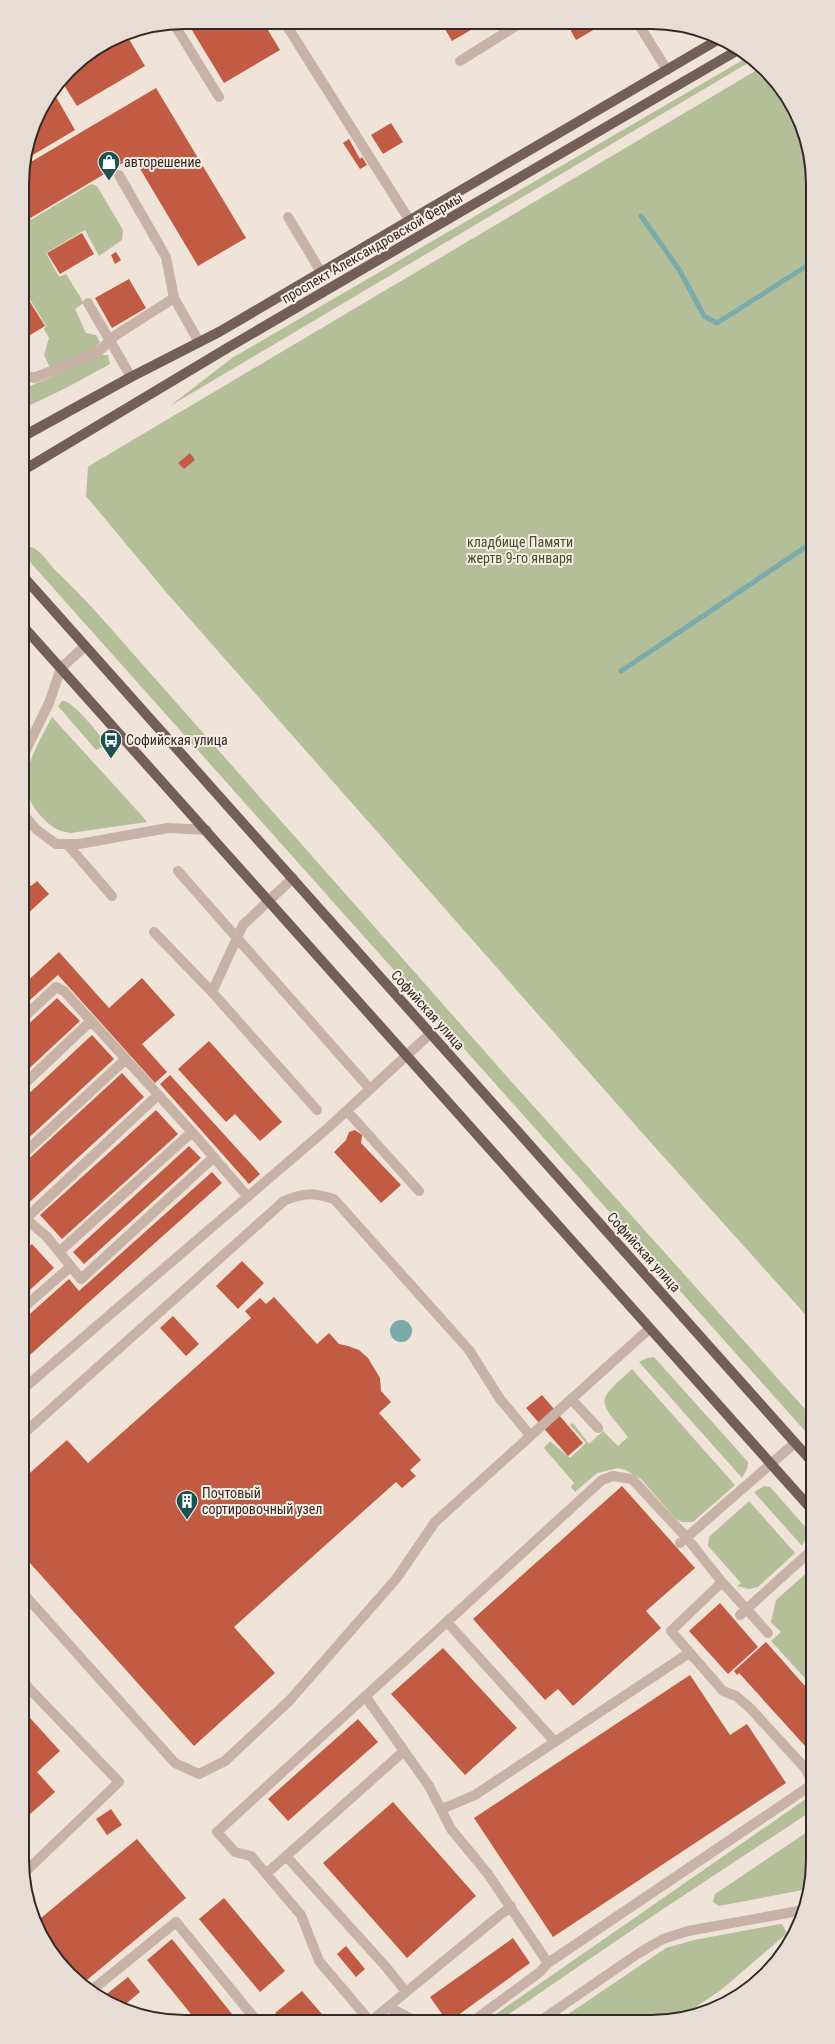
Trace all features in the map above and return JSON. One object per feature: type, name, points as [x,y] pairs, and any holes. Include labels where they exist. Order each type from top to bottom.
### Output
[{"type":"main road","name":"проспект Александровской Фермы","points":[[29,433],[131,377],[199,342],[410,221],[713,43]]},
{"type":"main road","name":"проспект Александровской Фермы","points":[[29,468],[229,347],[733,53]]},
{"type":"main road","name":"Софийская улица","points":[[29,583],[806,1456]]},
{"type":"main road","points":[[29,633],[207,830],[405,1056],[806,1503]]},
{"type":"street","points":[[177,29],[218,97]]},
{"type":"street","points":[[289,29],[410,221]]},
{"type":"street","points":[[460,61],[511,29]]},
{"type":"street","points":[[641,29],[667,70]]},
{"type":"street","points":[[119,175],[166,257],[174,298],[199,342]]},
{"type":"street","points":[[288,217],[321,272]]},
{"type":"street","points":[[29,376],[34,378],[98,352],[116,335],[174,298]]},
{"type":"street","points":[[88,303],[131,377]]},
{"type":"street","points":[[29,744],[49,703],[61,668],[85,646]]},
{"type":"street","points":[[29,821],[37,830],[56,844],[79,844],[168,828],[207,830]]},
{"type":"street","points":[[67,844],[112,896]]},
{"type":"street","points":[[178,871],[370,1089]]},
{"type":"street","points":[[212,992],[238,939],[243,925],[293,878]]},
{"type":"street","points":[[154,932],[212,992],[317,1110]]},
{"type":"street","points":[[29,1012],[56,987],[64,991],[192,1132],[248,1197]]},
{"type":"street","points":[[29,1079],[91,1021]]},
{"type":"street","points":[[29,1384],[347,1111],[431,1033]]},
{"type":"street","points":[[29,1149],[126,1059]]},
{"type":"street","points":[[29,1215],[158,1095]]},
{"type":"street","points":[[347,1111],[419,1191]]},
{"type":"street","points":[[60,1251],[192,1132]]},
{"type":"street","points":[[29,1224],[47,1237],[60,1251],[70,1267],[81,1279],[214,1157]]},
{"type":"street","points":[[29,1429],[284,1201],[301,1194],[317,1194],[334,1199],[469,1350],[500,1399],[530,1435]]},
{"type":"street","points":[[29,1303],[70,1267]]},
{"type":"street","points":[[29,1600],[175,1763],[199,1774],[225,1761],[290,1700],[396,1579],[435,1522],[649,1329]]},
{"type":"street","points":[[571,1399],[598,1428]]},
{"type":"street","points":[[683,1540],[795,1443]]},
{"type":"street","points":[[365,2015],[319,1961],[301,1915],[252,1856],[235,1852],[217,1832],[602,1480],[613,1476],[632,1479],[683,1540],[722,1582],[743,1612],[768,1633]]},
{"type":"street","points":[[743,1612],[806,1555]]},
{"type":"street","points":[[722,1582],[671,1631],[723,1691],[736,1696],[750,1708],[806,1770]]},
{"type":"street","points":[[447,1622],[555,1742]]},
{"type":"street","points":[[442,1809],[475,1794],[689,1653]]},
{"type":"street","points":[[29,1688],[119,1782],[29,1868]]},
{"type":"street","points":[[365,1696],[429,1786],[451,1829],[488,1874],[548,1963]]},
{"type":"street","points":[[266,1874],[404,1751]]},
{"type":"street","points":[[481,2015],[540,1972],[548,1963],[806,1789]]},
{"type":"street","points":[[286,1856],[386,1967],[406,1992]]},
{"type":"street","points":[[378,2015],[511,1906]]},
{"type":"street","points":[[549,2015],[639,1953],[663,1939],[688,1931],[797,1911]]},
{"type":"street","points":[[96,1987],[176,1922],[252,2015]]},
{"type":"street","points":[[388,2007],[405,2015]]},
{"type":"green space","points":[[743,60],[748,63],[170,406],[232,358]]},
{"type":"green space","name":"кладбище Памяти жертв 9-го января","points":[[756,71],[774,90],[790,116],[798,134],[806,174],[806,1315],[653,1145],[166,592],[86,496],[88,467]]},
{"type":"green space","points":[[91,184],[97,186],[123,230],[122,240],[99,256],[85,230],[46,253],[59,277],[66,274],[84,303],[75,309],[86,333],[96,335],[100,342],[95,348],[50,368],[44,355],[49,338],[44,329],[46,326],[29,298],[29,221]]},
{"type":"green space","points":[[100,355],[108,355],[110,364],[66,388],[29,406],[29,387]]},
{"type":"green space","points":[[31,547],[39,552],[98,614],[502,1071],[806,1410],[806,1432],[29,561],[29,548]]},
{"type":"green space","points":[[62,701],[72,705],[85,717],[105,742],[103,747],[96,750],[58,706]]},
{"type":"green space","points":[[52,717],[147,822],[70,833],[53,827],[40,815],[29,795],[29,766],[39,741]]},
{"type":"green space","points":[[654,1357],[748,1462],[747,1469],[742,1478],[639,1362],[647,1358]]},
{"type":"green space","points":[[632,1369],[735,1485],[693,1522],[682,1522],[676,1519],[641,1479],[626,1470],[618,1468],[597,1473],[575,1492],[571,1487],[574,1483],[544,1448],[550,1441],[570,1458],[586,1443],[570,1425],[573,1423],[589,1444],[603,1431],[618,1446],[628,1437],[610,1415],[604,1401],[611,1388]]},
{"type":"green space","points":[[764,1486],[770,1487],[806,1528],[806,1537],[802,1546],[754,1492]]},
{"type":"green space","points":[[749,1501],[795,1553],[758,1587],[749,1589],[737,1586],[741,1583],[708,1546],[709,1537]]},
{"type":"green space","points":[[806,1573],[806,1679],[771,1641],[781,1632],[771,1622],[776,1600]]},
{"type":"green space","points":[[806,1799],[806,1815],[654,1915],[508,2015],[495,2015]]},
{"type":"green space","points":[[806,1833],[806,1870],[803,1890],[719,1906],[713,1902],[715,1894]]},
{"type":"green space","points":[[780,1924],[782,1924],[786,1931],[785,1935],[721,1990],[691,2010],[661,2015],[567,2015],[666,1948],[694,1940]]},
{"type":"water","points":[[401,1320],[409,1323],[412,1331],[409,1339],[401,1342],[393,1339],[390,1331],[393,1323]]},
{"type":"building","points":[[191,29],[267,29],[280,50],[224,83]]},
{"type":"building","points":[[445,29],[472,29],[452,41]]},
{"type":"building","points":[[570,29],[595,29],[576,40]]},
{"type":"building","points":[[129,39],[145,66],[77,106],[64,86],[82,68],[98,55]]},
{"type":"building","points":[[156,88],[246,238],[198,266],[133,157],[29,219],[30,162]]},
{"type":"building","points":[[56,97],[75,130],[32,156],[37,134]]},
{"type":"building","points":[[391,123],[403,142],[383,154],[371,135]]},
{"type":"building","points":[[349,139],[360,159],[362,157],[367,165],[360,169],[343,143]]},
{"type":"building","points":[[82,233],[94,254],[60,274],[47,253]]},
{"type":"building","points":[[116,252],[121,260],[115,264],[111,255]]},
{"type":"building","points":[[129,279],[146,308],[112,328],[95,298]]},
{"type":"building","points":[[29,300],[45,326],[29,336]]},
{"type":"building","points":[[190,453],[195,460],[184,469],[178,463]]},
{"type":"building","points":[[37,881],[49,894],[29,912],[29,884],[31,886]]},
{"type":"building","points":[[59,952],[109,1008],[142,978],[175,1015],[142,1044],[167,1072],[155,1083],[58,975],[29,1001],[29,980]]},
{"type":"building","points":[[57,998],[80,1021],[29,1068],[29,1024]]},
{"type":"building","points":[[92,1035],[114,1059],[29,1138],[29,1094]]},
{"type":"building","points":[[209,1041],[282,1122],[260,1141],[235,1114],[226,1122],[178,1069]]},
{"type":"building","points":[[122,1073],[144,1097],[29,1203],[29,1159]]},
{"type":"building","points":[[170,1075],[260,1174],[249,1184],[160,1084]]},
{"type":"building","points":[[156,1110],[178,1134],[62,1239],[40,1215]]},
{"type":"building","points":[[355,1130],[362,1135],[361,1143],[401,1185],[381,1203],[334,1152],[346,1140],[349,1132]]},
{"type":"building","points":[[189,1146],[201,1158],[84,1264],[73,1252]]},
{"type":"building","points":[[212,1172],[222,1183],[29,1356],[29,1315],[69,1279],[79,1291]]},
{"type":"building","points":[[32,1244],[54,1268],[29,1291],[29,1247]]},
{"type":"building","points":[[242,1261],[264,1283],[238,1309],[216,1286]]},
{"type":"building","name":"Почтовый сортировочный узел","points":[[274,1297],[317,1344],[329,1333],[339,1344],[359,1350],[368,1358],[380,1378],[381,1391],[391,1402],[379,1413],[421,1460],[410,1470],[416,1476],[402,1488],[396,1482],[234,1627],[275,1673],[194,1746],[29,1562],[29,1474],[67,1440],[88,1463],[251,1318],[245,1311],[260,1298],[266,1304]]},
{"type":"building","points":[[173,1316],[199,1344],[186,1356],[160,1328]]},
{"type":"building","points":[[542,1395],[583,1443],[568,1456],[526,1408]]},
{"type":"building","points":[[622,1486],[695,1568],[646,1611],[661,1628],[573,1706],[558,1689],[545,1700],[473,1619]]},
{"type":"building","points":[[720,1603],[758,1647],[728,1674],[689,1631]]},
{"type":"building","points":[[766,1642],[806,1687],[806,1747],[739,1673],[737,1675],[734,1671]]},
{"type":"building","points":[[443,1648],[517,1728],[465,1775],[391,1694]]},
{"type":"building","points":[[690,1675],[730,1735],[747,1724],[786,1783],[553,1937],[474,1818]]},
{"type":"building","points":[[29,1717],[60,1751],[37,1772],[55,1792],[29,1815]]},
{"type":"building","points":[[358,1719],[378,1742],[288,1821],[268,1799]]},
{"type":"building","points":[[393,1802],[476,1896],[407,1958],[323,1863]]},
{"type":"building","points":[[111,1809],[122,1825],[107,1835],[96,1819]]},
{"type":"building","points":[[137,1839],[186,1898],[87,1980],[68,1962],[55,1946],[41,1918]]},
{"type":"building","points":[[224,1898],[285,1971],[260,1992],[199,1919]]},
{"type":"building","points":[[513,1938],[530,1963],[458,2015],[443,2015],[430,1997]]},
{"type":"building","points":[[172,1939],[232,2014],[192,2015],[147,1960]]},
{"type":"building","points":[[346,1946],[365,1969],[356,1977],[337,1954]]},
{"type":"building","points":[[128,1977],[140,1992],[126,2004],[107,1994]]},
{"type":"building","points":[[302,1991],[323,2015],[277,2015],[275,2013]]},
{"type":"waterway","points":[[641,216],[680,271],[704,316],[717,323],[806,266]]},
{"type":"waterway","points":[[621,671],[806,547]]},
{"type":"place","name":"авторешение","points":[[109,182]]},
{"type":"place","name":"Софийская улица","points":[[111,760]]},
{"type":"place","name":"Почтовый сортировочный узел","points":[[187,1520]]}]
